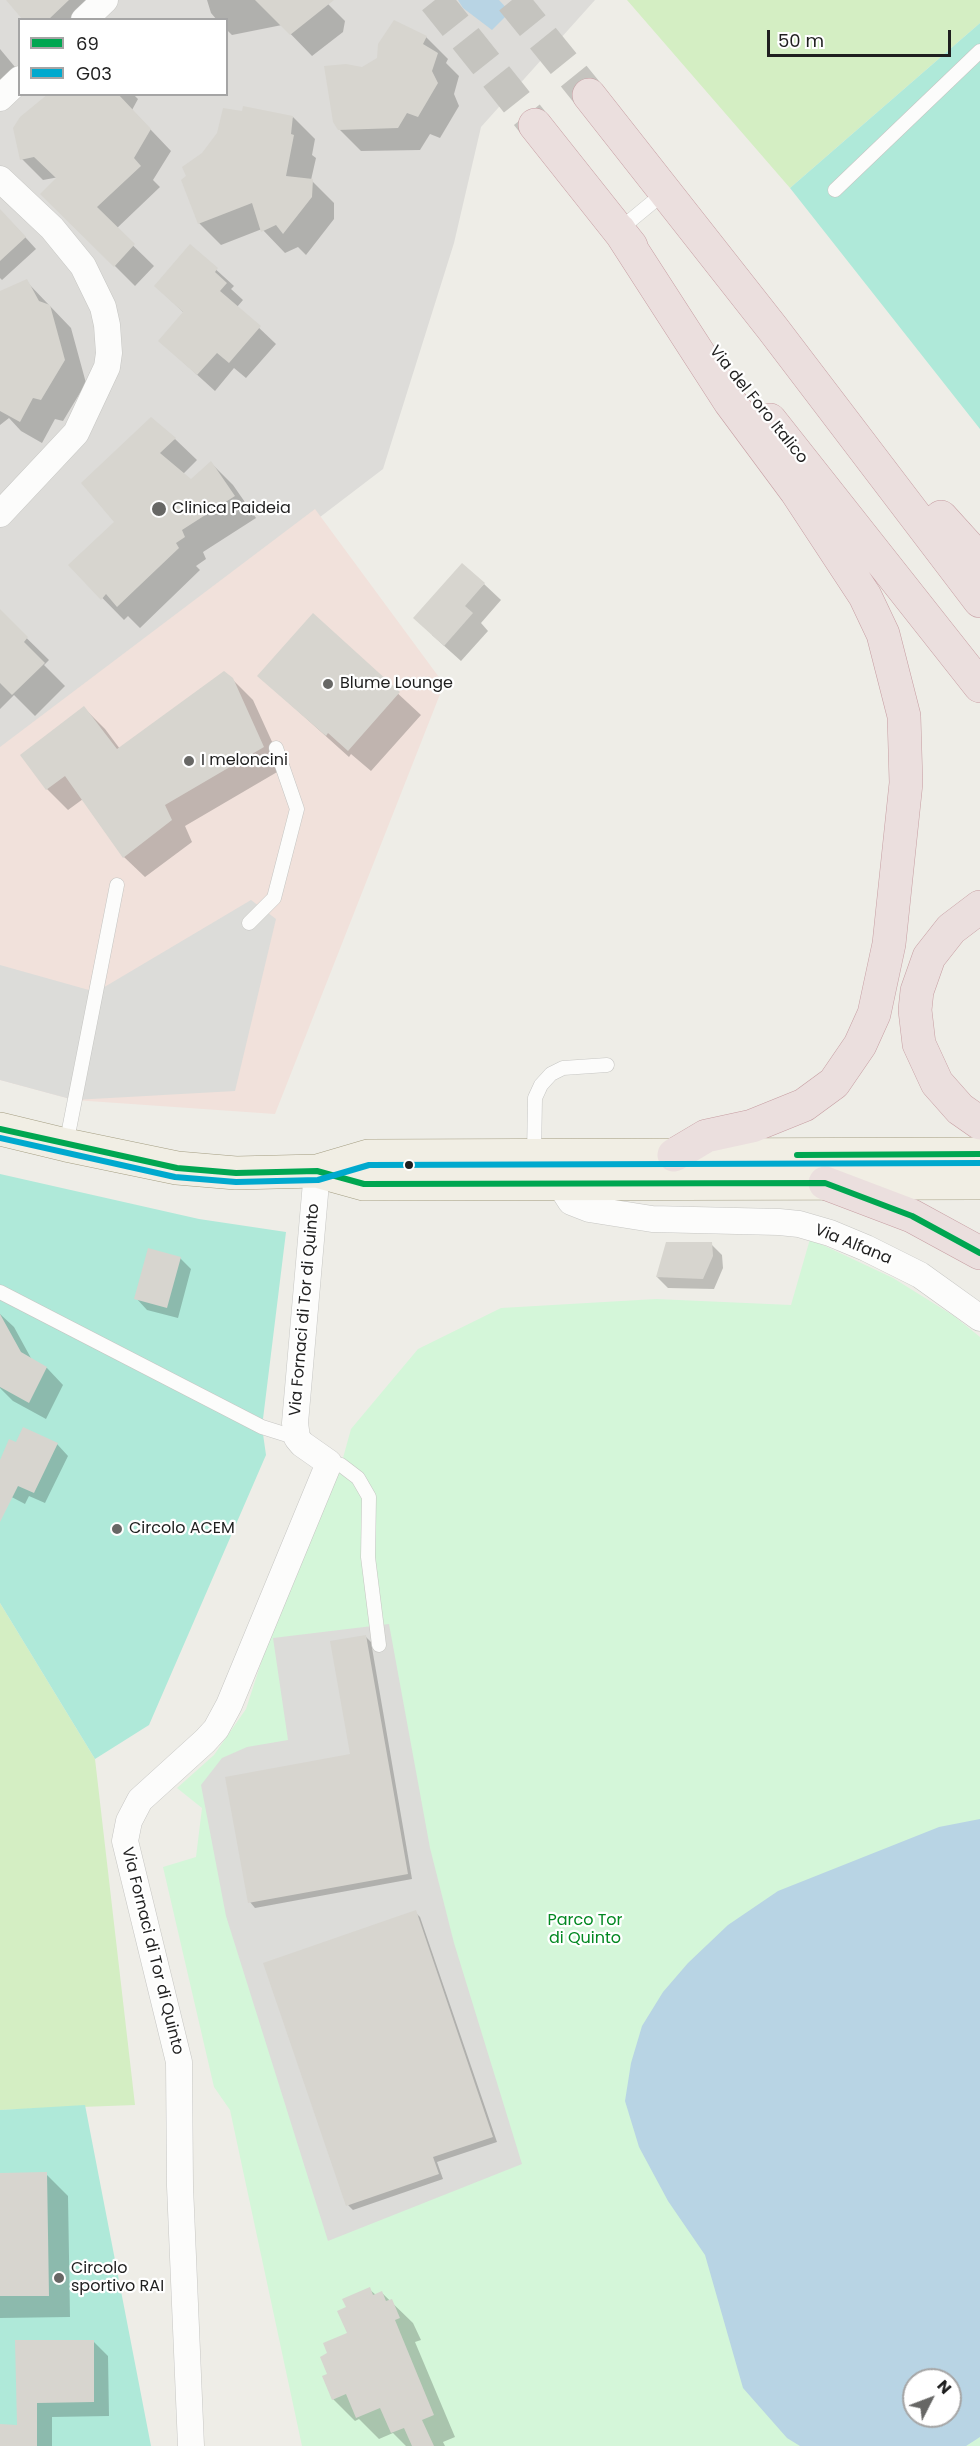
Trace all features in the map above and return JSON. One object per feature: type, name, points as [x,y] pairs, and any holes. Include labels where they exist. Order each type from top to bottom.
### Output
[{"type":"highway","points":[[589,95],[773,329],[980,601]]},
{"type":"highway","name":"Via del Foro Italico","points":[[535,125],[980,686]]},
{"type":"highway","points":[[618,230],[730,402],[796,491],[865,596],[883,634],[904,716],[906,783],[890,944],[876,1006],[860,1045],[834,1083],[804,1105],[752,1126],[706,1136],[674,1155]]},
{"type":"highway","points":[[773,329],[980,560]]},
{"type":"highway","points":[[980,907],[951,929],[929,957],[917,991],[915,1010],[919,1044],[937,1083],[960,1109],[980,1123]]},
{"type":"highway","points":[[825,1183],[912,1216],[980,1253]]},
{"type":"main road","points":[[0,1129],[177,1168],[236,1173],[317,1172],[364,1184],[980,1183]]},
{"type":"main road","points":[[317,1172],[368,1156],[980,1154]]},
{"type":"street","points":[[86,18],[105,0]]},
{"type":"street","points":[[0,98],[18,81]]},
{"type":"street","points":[[0,179],[52,228],[83,266],[103,307],[109,352],[106,367],[85,418],[76,433],[0,514]]},
{"type":"street","name":"Via Fornaci di Tor di Quinto","points":[[191,2446],[180,2198],[179,2062],[128,1860],[126,1832],[134,1809],[140,1800],[199,1747],[220,1721],[229,1705],[329,1463],[306,1448],[297,1438],[295,1423],[317,1172]]},
{"type":"street","points":[[645,1184],[652,1202],[674,1219]]},
{"type":"street","name":"Via Alfana","points":[[560,1185],[571,1202],[588,1209],[643,1218],[779,1222],[799,1224],[830,1233],[920,1275],[980,1318]]},
{"type":"lane","points":[[835,189],[980,51]]},
{"type":"lane","points":[[618,230],[665,192]]},
{"type":"lane","points":[[249,923],[274,898],[297,809],[276,748]]},
{"type":"lane","points":[[66,1145],[117,885]]},
{"type":"lane","points":[[534,1155],[535,1098],[541,1086],[551,1074],[562,1068],[607,1065]]},
{"type":"lane","points":[[0,1292],[262,1427],[297,1438]]},
{"type":"lane","points":[[329,1463],[341,1465],[358,1479],[369,1497],[368,1557],[379,1645]]},
{"type":"shaded area","points":[[0,0],[595,0],[481,127],[454,243],[383,469],[286,543],[0,749]]},
{"type":"shaded area","points":[[315,509],[444,684],[275,1114],[74,1100],[0,1080],[0,747]]},
{"type":"shaded area","points":[[251,900],[276,919],[235,1091],[74,1100],[0,1080],[0,965],[96,992]]},
{"type":"shaded area","points":[[389,1624],[430,1848],[454,1943],[522,2164],[328,2241],[226,1916],[201,1785],[222,1758],[247,1747],[288,1740],[273,1638]]},
{"type":"green space","points":[[627,0],[980,0],[980,23],[790,188]]},
{"type":"green space","points":[[980,23],[980,429],[790,188]]},
{"type":"green space","name":"Circolo ACEM","points":[[0,1174],[199,1219],[286,1232],[262,1427],[266,1455],[149,1725],[95,1759],[0,1603]]},
{"type":"green space","name":"Parco Tor di Quinto","points":[[810,1239],[893,1278],[954,1316],[980,1337],[980,2446],[302,2446],[230,2110],[214,2087],[163,1867],[196,1857],[202,1808],[177,1788],[214,1755],[246,1709],[272,1629],[291,1589],[341,1465],[351,1429],[418,1349],[501,1308],[656,1299],[791,1305]]},
{"type":"green space","points":[[0,1603],[95,1759],[135,2105],[0,2110]]},
{"type":"green space","name":"Circolo sportivo RAI","points":[[85,2105],[151,2446],[0,2446],[0,2110]]},
{"type":"water","points":[[458,0],[499,0],[510,12],[492,30],[463,8]]},
{"type":"water","points":[[980,1819],[980,2437],[966,2446],[800,2446],[787,2438],[743,2388],[705,2255],[668,2201],[639,2147],[625,2101],[631,2063],[642,2026],[663,1992],[688,1963],[728,1925],[778,1891],[939,1827]]},
{"type":"building","points":[[6,0],[69,0],[50,18],[21,18]]},
{"type":"building","points":[[255,0],[334,0],[290,35]]},
{"type":"building","points":[[394,20],[427,36],[423,44],[438,53],[432,71],[438,83],[418,117],[407,113],[398,128],[338,130],[333,122],[324,66],[346,64],[362,67],[377,58],[378,44]]},
{"type":"building","points":[[46,96],[120,96],[151,129],[134,158],[141,166],[97,207],[135,244],[114,267],[40,194],[56,178],[34,157],[20,160],[13,128],[20,117]]},
{"type":"building","points":[[243,106],[293,116],[291,134],[294,135],[286,176],[313,179],[312,197],[283,234],[276,225],[261,232],[252,203],[198,224],[181,180],[186,176],[182,167],[202,153],[217,133],[223,108],[242,111]]},
{"type":"building","points":[[0,209],[26,237],[0,261]]},
{"type":"building","points":[[190,244],[218,268],[215,272],[227,283],[220,291],[261,326],[229,363],[217,353],[197,375],[158,341],[183,312],[154,286]]},
{"type":"building","points":[[27,279],[39,301],[50,305],[65,360],[41,400],[33,398],[20,422],[0,411],[0,291]]},
{"type":"building","name":"Clinica Paideia","points":[[151,417],[176,438],[160,453],[191,479],[211,461],[235,496],[182,530],[185,537],[176,543],[179,548],[117,607],[106,594],[101,600],[68,565],[114,522],[81,483]]},
{"type":"building","points":[[462,563],[485,583],[465,606],[473,613],[444,646],[413,618]]},
{"type":"building","points":[[0,609],[28,637],[24,642],[45,663],[12,695],[0,683]]},
{"type":"building","name":"Blume Lounge","points":[[313,613],[400,692],[348,751],[328,733],[326,736],[257,676]]},
{"type":"building","name":"I meloncini","points":[[224,671],[233,678],[264,747],[165,805],[172,820],[123,858],[65,776],[46,790],[20,755],[84,706],[117,749]]},
{"type":"building","points":[[666,1242],[712,1242],[713,1256],[703,1279],[656,1277]]},
{"type":"building","points":[[148,1248],[181,1257],[167,1308],[134,1299]]},
{"type":"building","points":[[0,1314],[21,1352],[47,1367],[29,1403],[0,1387]]},
{"type":"building","points":[[23,1427],[58,1443],[34,1493],[18,1486],[0,1522],[0,1460],[9,1439],[16,1442]]},
{"type":"building","points":[[366,1635],[408,1874],[248,1903],[225,1777],[350,1754],[330,1641]]},
{"type":"building","points":[[416,1910],[493,2137],[433,2157],[439,2174],[346,2206],[263,1963]]},
{"type":"building","points":[[47,2172],[49,2296],[0,2296],[0,2173]]},
{"type":"building","points":[[370,2287],[373,2295],[382,2291],[386,2301],[392,2299],[400,2318],[395,2320],[434,2415],[422,2420],[434,2446],[412,2446],[404,2428],[391,2433],[380,2408],[356,2418],[346,2394],[332,2400],[322,2376],[327,2374],[320,2357],[327,2353],[323,2343],[347,2333],[337,2311],[346,2307],[342,2299]]},
{"type":"building","points":[[15,2340],[94,2340],[94,2402],[37,2403],[37,2446],[0,2446],[0,2424],[17,2425]]},
{"type":"tunnel","points":[[435,0],[535,125]]},
{"type":"tunnel","points":[[512,0],[589,95]]},
{"type":"transit line","name":"69","points":[[0,1129],[177,1168],[236,1173],[317,1171],[364,1184],[825,1183],[912,1216],[980,1253]]},
{"type":"transit line","name":"G03","points":[[0,1138],[175,1177],[236,1182],[318,1180],[369,1165],[980,1163]]},
{"type":"transit line","name":"69","points":[[797,1155],[980,1154]]},
{"type":"place","name":"Clinica Paideia","points":[[159,509]]},
{"type":"place","name":"Blume Lounge","points":[[328,684]]},
{"type":"place","name":"I meloncini","points":[[189,761]]},
{"type":"place","name":"Circolo ACEM","points":[[117,1529]]},
{"type":"place","name":"Circolo sportivo RAI","points":[[59,2278]]}]
